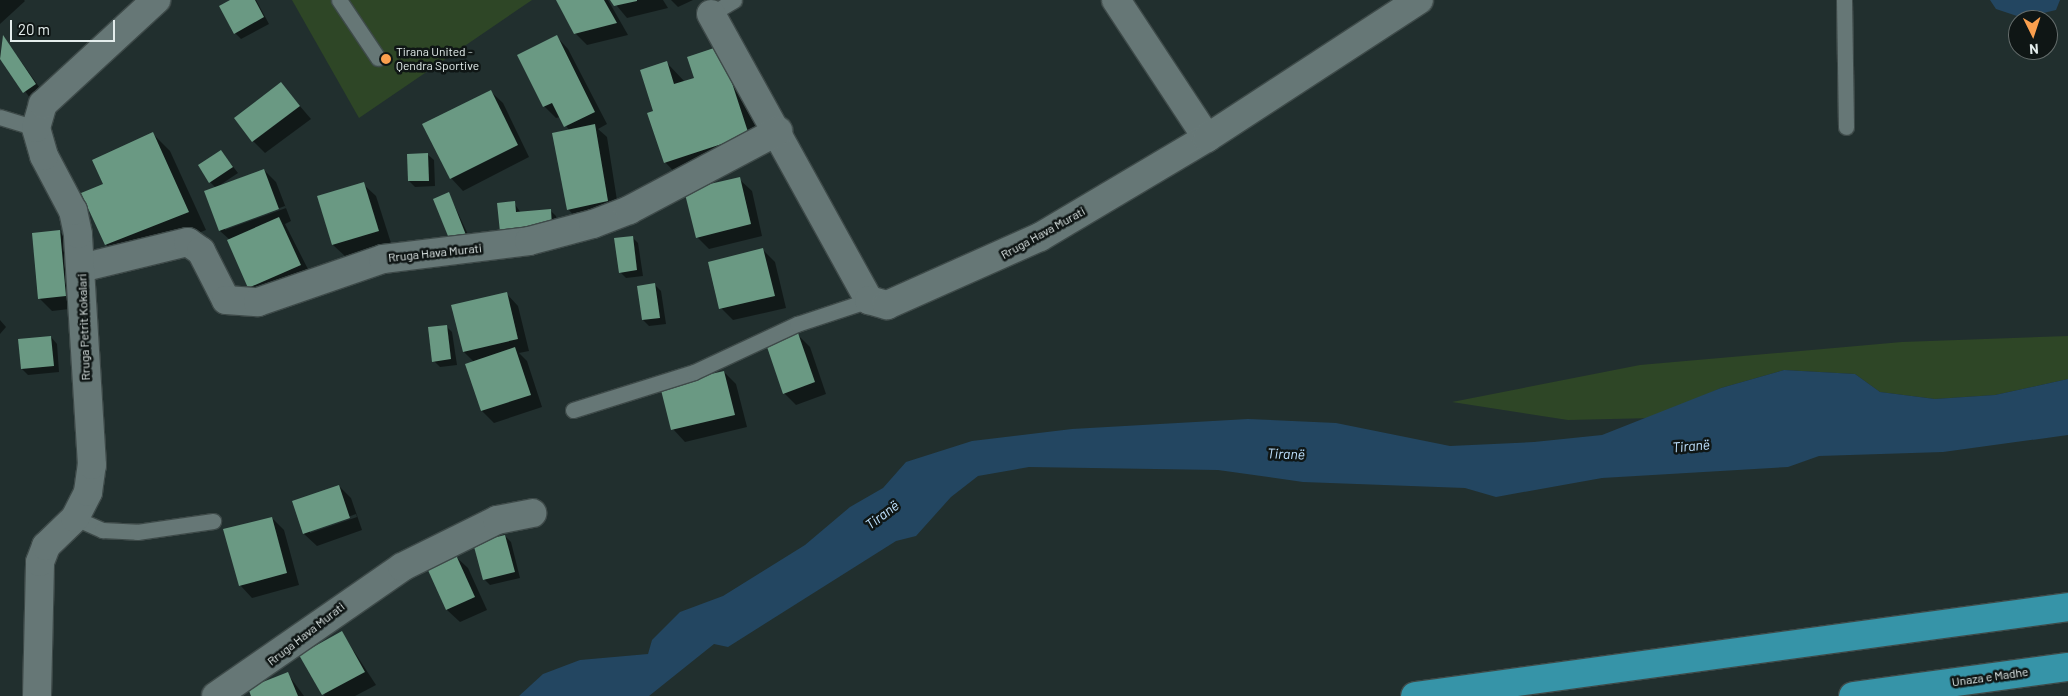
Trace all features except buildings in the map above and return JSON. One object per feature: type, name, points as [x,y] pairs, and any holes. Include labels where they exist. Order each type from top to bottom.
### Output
[{"type":"highway","points":[[1415,696],[2068,607]]},
{"type":"highway","name":"Unaza e Madhe","points":[[1853,696],[2068,667]]},
{"type":"street","points":[[36,128],[43,104],[156,0]]},
{"type":"street","points":[[1116,0],[1207,138]]},
{"type":"street","name":"Rruga Hava Murati","points":[[869,300],[887,305],[909,299],[983,266],[1207,138],[1390,7],[1419,0]]},
{"type":"street","points":[[722,7],[778,130],[869,300]]},
{"type":"street","name":"Rruga Petrit Kokalari","points":[[36,128],[44,156],[73,211],[81,268],[92,465],[88,492],[75,518],[46,546],[40,562],[37,696]]},
{"type":"street","name":"Rruga Hava Murati","points":[[81,268],[168,243],[188,242],[201,251],[226,300],[258,302],[383,259],[529,241],[593,224],[629,210],[778,130]]},
{"type":"street","name":"Rruga Hava Murati","points":[[216,696],[402,567],[497,520],[532,512]]},
{"type":"lane","points":[[339,0],[378,58]]},
{"type":"lane","points":[[1844,0],[1846,127]]},
{"type":"lane","points":[[0,117],[36,128]]},
{"type":"lane","name":"Rruga Hava Murati","points":[[573,410],[694,372],[797,324],[869,300]]},
{"type":"lane","points":[[75,518],[102,530],[137,532],[214,521]]},
{"type":"green space","name":"Tirana United - Qendra Sportive","points":[[292,0],[532,0],[359,118]]},
{"type":"green space","points":[[2068,336],[2068,379],[1995,395],[1935,399],[1880,392],[1855,374],[1784,370],[1721,388],[1654,418],[1568,420],[1452,402],[1640,365],[1902,342]]},
{"type":"water","points":[[1990,0],[2060,0],[2056,10],[2008,10],[2008,13],[1996,9]]},
{"type":"water","name":"Tiranë","points":[[1784,370],[1855,374],[1880,392],[1935,399],[1995,395],[2068,379],[2068,435],[1943,452],[1819,456],[1788,467],[1602,478],[1496,497],[1465,488],[1303,482],[1218,470],[1029,467],[978,476],[951,497],[916,536],[896,541],[728,647],[714,644],[649,696],[519,696],[543,674],[580,660],[648,654],[652,640],[680,612],[723,596],[805,545],[850,507],[883,488],[906,462],[972,441],[1072,429],[1248,419],[1336,423],[1450,446],[1534,442],[1602,435],[1721,388]]},
{"type":"place","name":"Tirana United - Qendra Sportive","points":[[386,59]]}]
